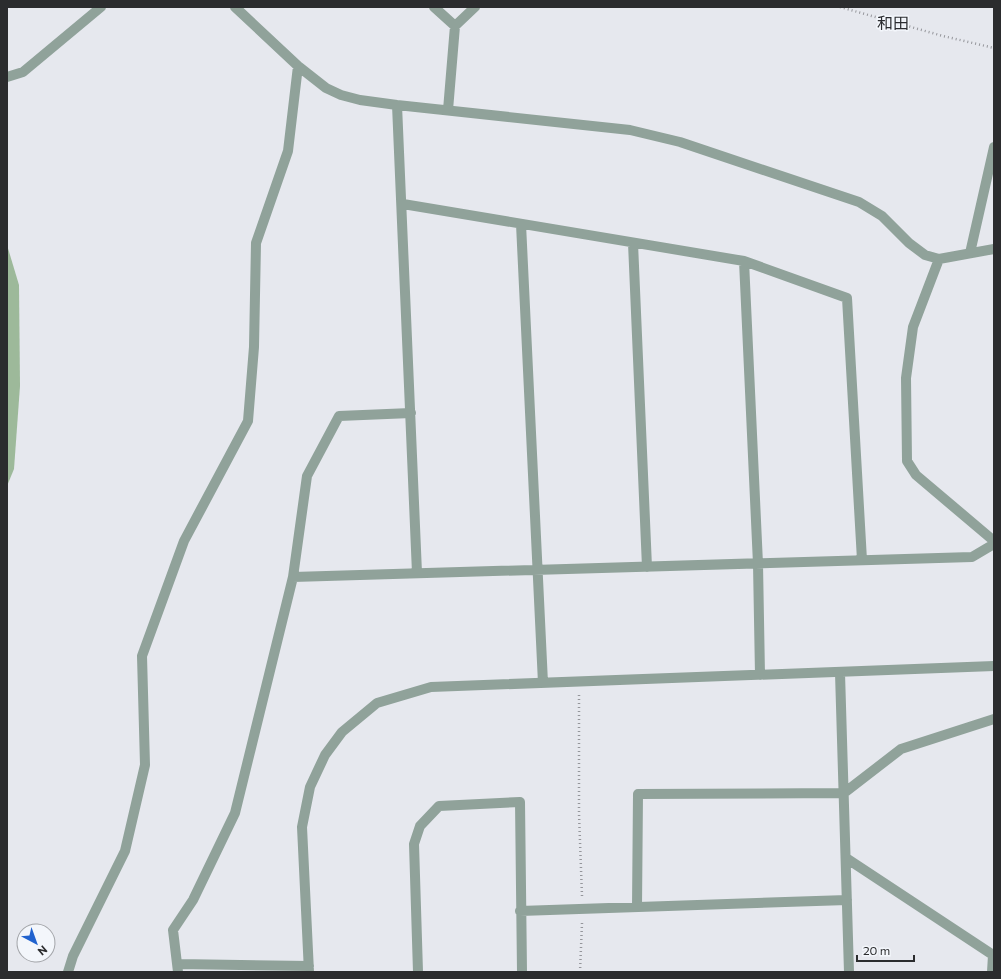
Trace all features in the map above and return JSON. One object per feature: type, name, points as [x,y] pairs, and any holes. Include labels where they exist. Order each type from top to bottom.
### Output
[{"type":"street","points":[[7,77],[23,72],[101,7]]},
{"type":"street","points":[[235,7],[298,66],[326,88],[341,95],[360,100],[397,105],[630,130],[680,142],[859,202],[882,216],[909,243],[925,255],[939,259],[994,249]]},
{"type":"street","points":[[434,7],[454,26]]},
{"type":"street","points":[[448,110],[454,26],[475,7]]},
{"type":"street","points":[[68,972],[73,956],[125,851],[145,765],[142,656],[184,541],[248,421],[254,347],[256,243],[288,151],[298,66]]},
{"type":"street","points":[[397,105],[417,573]]},
{"type":"street","points":[[970,253],[994,147]]},
{"type":"street","points":[[402,204],[744,262],[847,298],[862,560]]},
{"type":"street","points":[[521,224],[543,683]]},
{"type":"street","points":[[633,243],[647,567]]},
{"type":"street","points":[[939,259],[913,327],[906,378],[907,461],[916,475],[994,541]]},
{"type":"street","points":[[744,262],[758,564],[760,675]]},
{"type":"street","points":[[411,413],[339,416],[307,476],[293,577],[235,813],[193,900],[173,930],[178,968],[309,969],[302,827],[310,787],[325,755],[342,732],[377,703],[431,687],[840,673],[994,666]]},
{"type":"street","points":[[293,577],[972,558],[994,544]]},
{"type":"street","points":[[840,673],[849,972]]},
{"type":"street","points":[[637,907],[638,794],[844,793],[901,749],[994,719]]},
{"type":"street","points":[[418,972],[414,844],[420,826],[439,806],[520,802],[520,911],[522,972]]},
{"type":"street","points":[[846,858],[993,955],[992,972]]},
{"type":"street","points":[[520,911],[847,900]]},
{"type":"path","points":[[840,7],[943,36],[994,48]]},
{"type":"path","points":[[579,682],[579,814],[582,909],[580,972]]},
{"type":"green space","points":[[7,245],[19,285],[20,386],[14,469],[7,486]]},
{"type":"district","name":"和田","points":[[893,23]]}]
